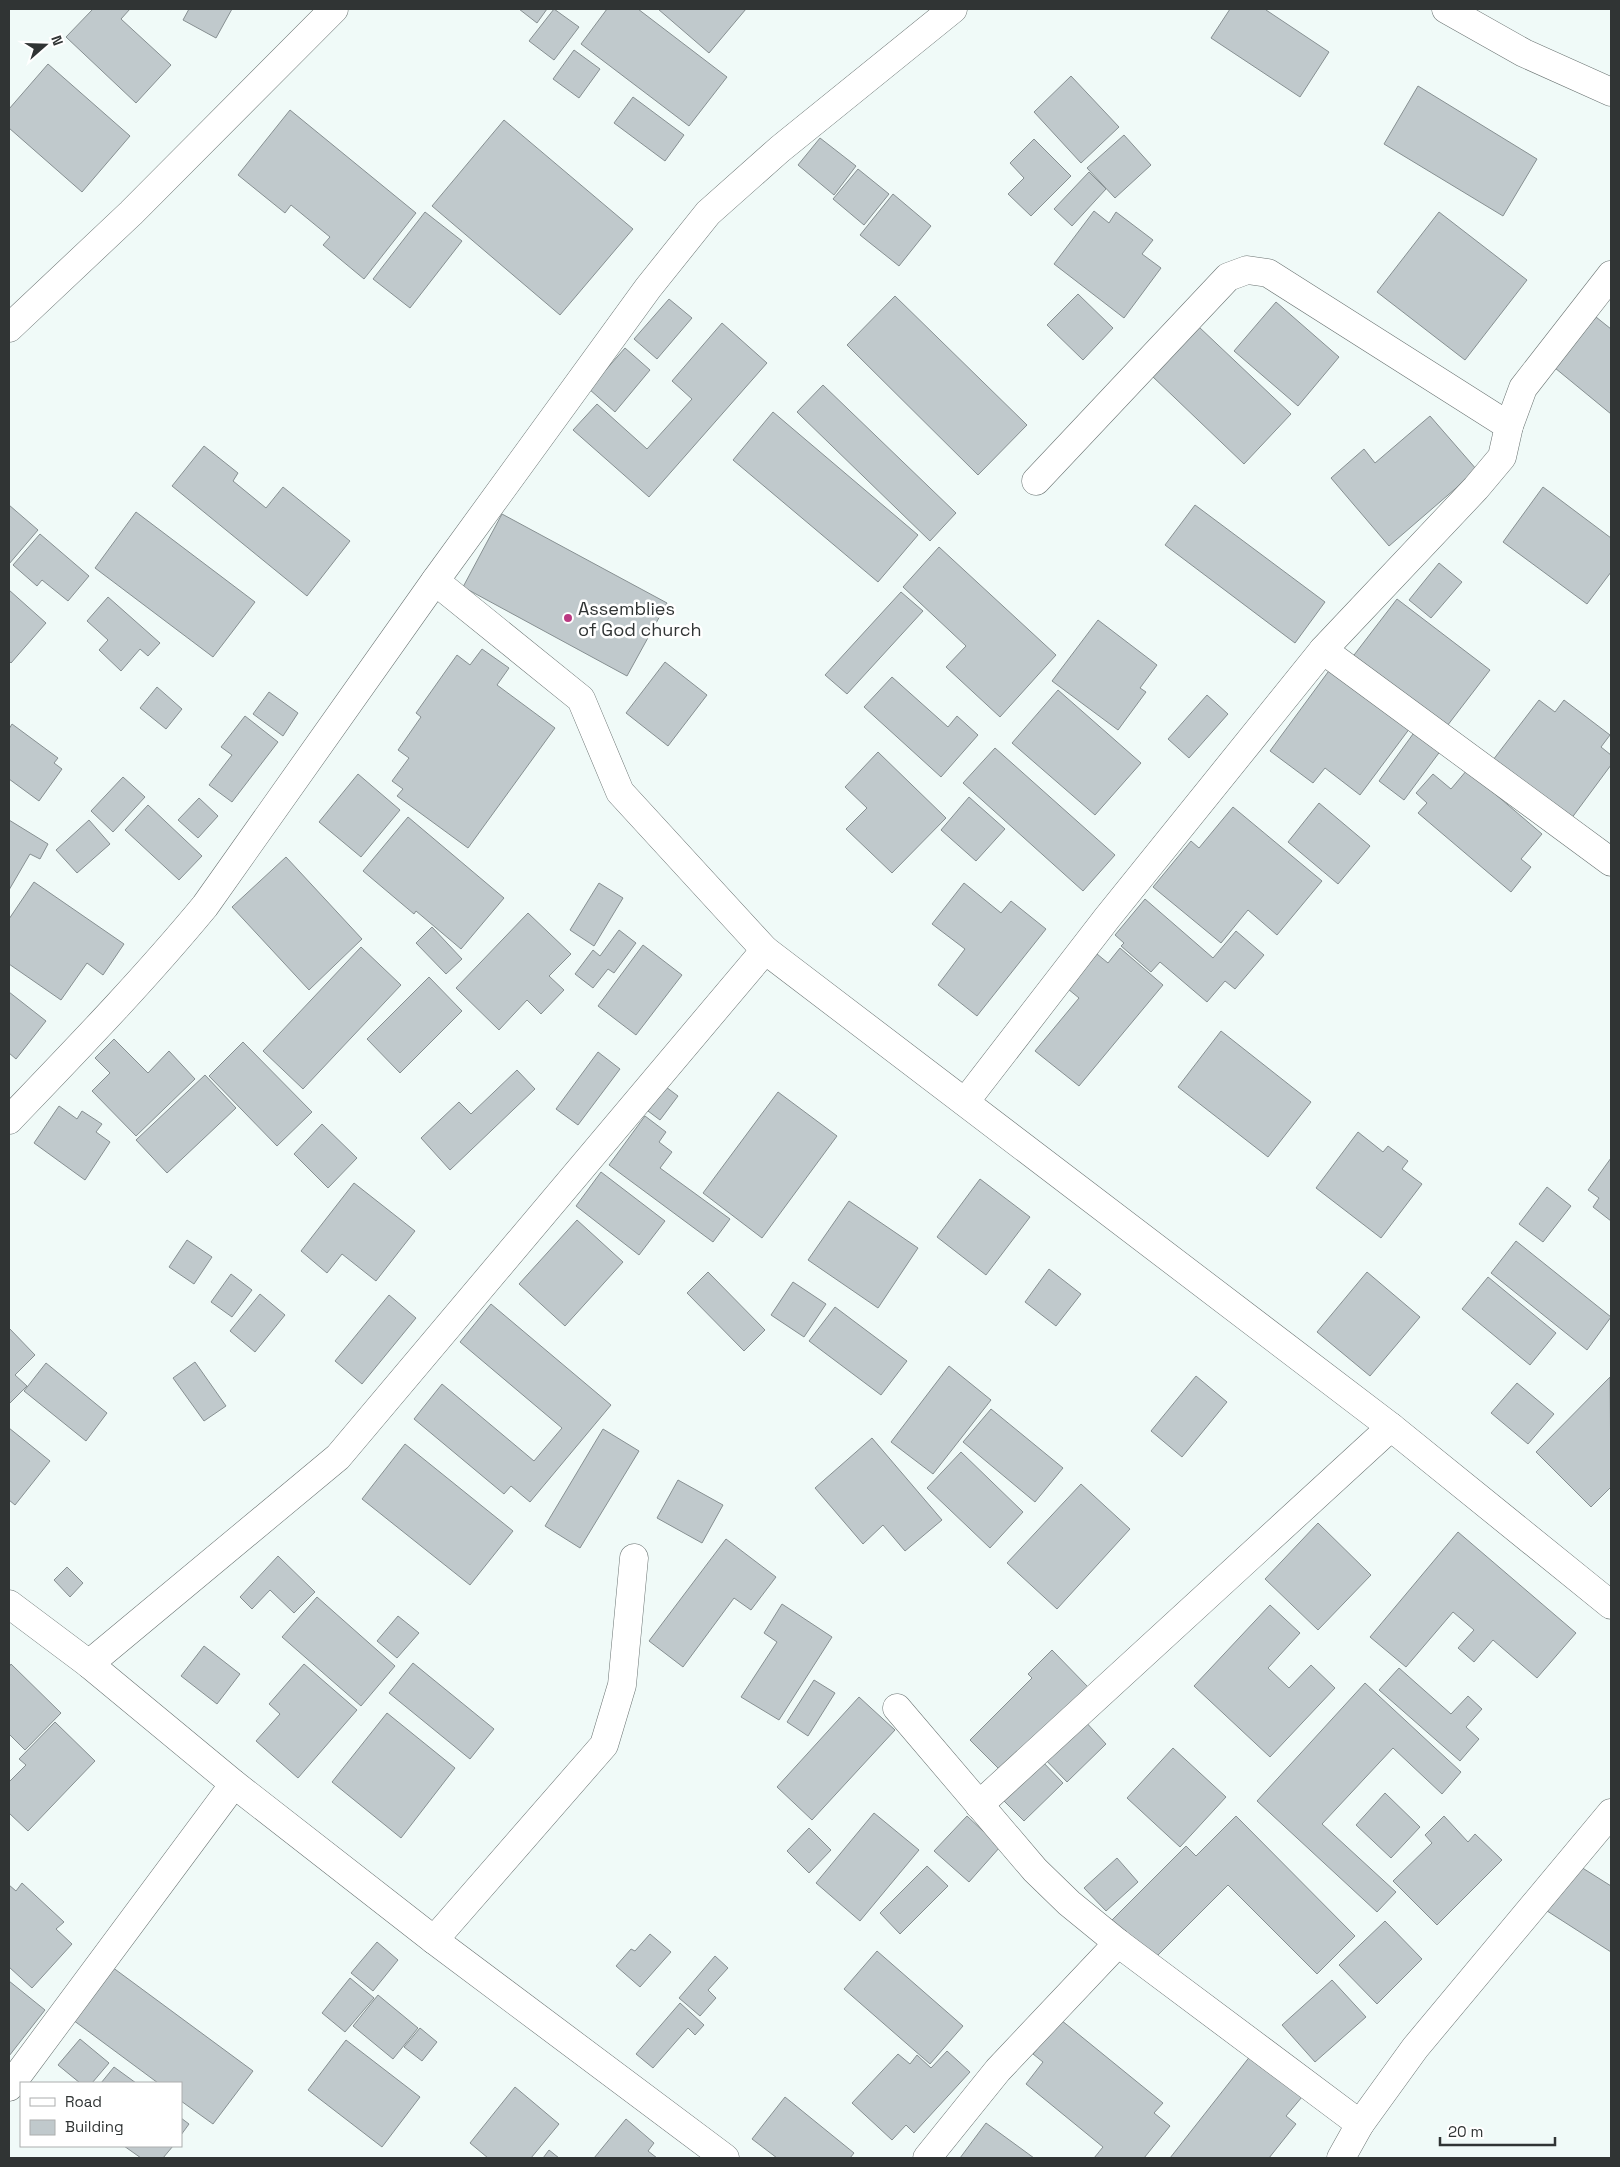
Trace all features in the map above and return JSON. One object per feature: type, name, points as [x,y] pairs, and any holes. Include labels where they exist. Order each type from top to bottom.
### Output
[{"type":"street","points":[[9,328],[130,213],[334,9]]},
{"type":"street","points":[[9,1120],[121,1002],[205,906],[435,581],[648,288],[708,213],[780,149],[954,9]]},
{"type":"street","points":[[1446,9],[1524,53],[1611,92]]},
{"type":"street","points":[[1036,482],[1228,277],[1247,270],[1268,273],[1509,426]]},
{"type":"street","points":[[965,1102],[1108,918],[1323,650],[1470,495],[1502,457],[1509,426],[1523,388],[1611,275]]},
{"type":"street","points":[[435,581],[580,699],[620,792],[765,950],[1391,1427],[1611,1605]]},
{"type":"street","points":[[1323,650],[1611,862]]},
{"type":"street","points":[[88,1664],[338,1457],[765,950]]},
{"type":"street","points":[[979,1805],[1391,1427]]},
{"type":"street","points":[[434,1940],[604,1745],[622,1685],[634,1558]]},
{"type":"street","points":[[9,1604],[88,1664],[234,1784],[434,1940],[724,2158]]},
{"type":"street","points":[[897,1708],[1035,1870],[1069,1903],[1118,1943],[1360,2124]]},
{"type":"street","points":[[9,2088],[234,1784]]},
{"type":"street","points":[[1340,2158],[1360,2124],[1415,2048],[1611,1813]]},
{"type":"street","points":[[927,2158],[998,2070],[1118,1943]]},
{"type":"building","points":[[93,9],[130,9],[121,19],[171,65],[136,103],[66,37]]},
{"type":"building","points":[[189,9],[232,9],[216,38],[183,20]]},
{"type":"building","points":[[519,9],[547,9],[537,23]]},
{"type":"building","points":[[554,9],[579,27],[554,60],[529,41]]},
{"type":"building","points":[[607,9],[638,9],[727,77],[689,126],[581,44]]},
{"type":"building","points":[[658,9],[746,9],[709,53]]},
{"type":"building","points":[[1230,9],[1267,9],[1329,52],[1300,97],[1211,38]]},
{"type":"building","points":[[574,50],[600,69],[579,98],[553,79]]},
{"type":"building","points":[[48,64],[130,136],[82,192],[9,128],[9,109]]},
{"type":"building","points":[[1071,76],[1119,127],[1081,163],[1034,112]]},
{"type":"building","points":[[1418,86],[1537,159],[1503,216],[1384,144]]},
{"type":"building","points":[[633,97],[684,135],[665,161],[614,123]]},
{"type":"building","points":[[290,110],[416,213],[364,279],[323,245],[330,237],[291,205],[285,213],[238,175]]},
{"type":"building","points":[[504,120],[633,229],[560,315],[432,206]]},
{"type":"building","points":[[1124,135],[1151,165],[1115,198],[1087,168]]},
{"type":"building","points":[[820,138],[856,166],[834,195],[798,165]]},
{"type":"building","points":[[1034,139],[1071,176],[1031,216],[1008,194],[1024,178],[1010,163]]},
{"type":"building","points":[[858,169],[889,194],[864,225],[833,199]]},
{"type":"building","points":[[1089,172],[1106,189],[1072,226],[1054,209]]},
{"type":"building","points":[[893,194],[931,226],[899,266],[860,235]]},
{"type":"building","points":[[1094,211],[1109,223],[1116,212],[1153,240],[1142,254],[1161,268],[1124,318],[1054,264]]},
{"type":"building","points":[[425,212],[462,241],[410,308],[373,279]]},
{"type":"building","points":[[1439,212],[1527,280],[1465,360],[1377,292]]},
{"type":"building","points":[[1078,294],[1113,328],[1083,360],[1047,325]]},
{"type":"building","points":[[895,296],[1027,425],[978,475],[847,345]]},
{"type":"building","points":[[669,299],[692,318],[657,359],[634,339]]},
{"type":"building","points":[[1276,302],[1339,357],[1298,406],[1234,351]]},
{"type":"building","points":[[1596,317],[1611,329],[1611,414],[1555,368]]},
{"type":"building","points":[[722,323],[767,363],[649,497],[573,430],[597,404],[647,449],[692,399],[672,381]]},
{"type":"building","points":[[1199,327],[1291,414],[1244,464],[1152,376]]},
{"type":"building","points":[[625,348],[650,370],[615,412],[589,389]]},
{"type":"building","points":[[823,385],[956,513],[930,541],[797,412]]},
{"type":"building","points":[[773,412],[918,535],[878,582],[733,460]]},
{"type":"building","points":[[1430,416],[1477,470],[1389,546],[1331,478],[1364,449],[1375,463]]},
{"type":"building","points":[[204,446],[238,473],[233,481],[266,508],[283,487],[350,541],[307,596],[172,486]]},
{"type":"building","points":[[1543,487],[1611,538],[1611,572],[1587,604],[1503,542]]},
{"type":"building","points":[[9,505],[38,530],[9,564]]},
{"type":"building","points":[[1195,505],[1325,602],[1295,643],[1165,545]]},
{"type":"building","points":[[136,512],[255,602],[213,657],[95,568]]},
{"type":"building","points":[[502,514],[667,603],[627,676],[463,587]]},
{"type":"building","points":[[40,534],[89,576],[68,601],[42,580],[37,586],[13,565]]},
{"type":"building","points":[[939,547],[1056,655],[1000,717],[946,667],[966,646],[903,587]]},
{"type":"building","points":[[1439,563],[1462,582],[1431,618],[1409,600]]},
{"type":"building","points":[[9,590],[46,623],[11,663],[9,661]]},
{"type":"building","points":[[901,592],[923,611],[847,694],[825,675]]},
{"type":"building","points":[[108,597],[160,643],[148,656],[140,649],[121,671],[99,650],[108,640],[87,621]]},
{"type":"building","points":[[1397,599],[1490,670],[1444,730],[1351,659]]},
{"type":"building","points":[[1098,620],[1157,665],[1140,688],[1146,692],[1118,730],[1052,681]]},
{"type":"building","points":[[482,649],[509,668],[497,685],[555,728],[468,848],[397,796],[403,789],[392,781],[409,758],[398,750],[421,717],[416,713],[457,655],[470,665]]},
{"type":"building","points":[[665,662],[707,695],[668,746],[626,713]]},
{"type":"building","points":[[1331,668],[1410,728],[1360,795],[1325,768],[1313,783],[1270,751]]},
{"type":"building","points":[[892,677],[948,727],[957,716],[978,735],[941,777],[864,707]]},
{"type":"building","points":[[157,687],[182,709],[166,729],[140,708]]},
{"type":"building","points":[[1058,690],[1141,763],[1095,815],[1012,743]]},
{"type":"building","points":[[269,692],[298,713],[283,736],[253,714]]},
{"type":"building","points":[[1207,695],[1228,714],[1189,758],[1168,739]]},
{"type":"building","points":[[1539,700],[1555,712],[1564,700],[1610,735],[1601,747],[1611,755],[1611,765],[1571,819],[1493,760]]},
{"type":"building","points":[[245,716],[278,742],[232,802],[209,785],[232,755],[221,747]]},
{"type":"building","points":[[1421,723],[1447,742],[1404,800],[1379,781]]},
{"type":"building","points":[[12,724],[58,758],[54,763],[62,769],[39,801],[9,779],[9,729]]},
{"type":"building","points":[[995,748],[1115,855],[1083,891],[963,783]]},
{"type":"building","points":[[878,752],[946,818],[892,873],[846,829],[867,808],[845,787]]},
{"type":"building","points":[[1467,770],[1542,834],[1521,859],[1531,867],[1511,892],[1418,813],[1427,803],[1416,793],[1433,774],[1451,789]]},
{"type":"building","points":[[358,774],[400,810],[361,857],[319,822]]},
{"type":"building","points":[[123,777],[145,797],[113,832],[91,811]]},
{"type":"building","points":[[969,797],[1005,829],[976,861],[941,830]]},
{"type":"building","points":[[199,798],[218,816],[198,838],[178,820]]},
{"type":"building","points":[[1319,803],[1370,846],[1338,884],[1288,842]]},
{"type":"building","points":[[148,805],[202,856],[179,880],[125,830]]},
{"type":"building","points":[[1233,807],[1322,881],[1277,935],[1248,910],[1221,943],[1153,887],[1191,841],[1199,848]]},
{"type":"building","points":[[408,817],[504,898],[461,949],[416,911],[414,914],[363,871]]},
{"type":"building","points":[[9,820],[48,844],[40,859],[30,854],[9,890]]},
{"type":"building","points":[[89,820],[110,844],[77,873],[56,850]]},
{"type":"building","points":[[286,857],[362,939],[309,990],[232,907]]},
{"type":"building","points":[[34,882],[124,944],[103,975],[87,963],[61,1000],[9,964],[9,919]]},
{"type":"building","points":[[599,883],[623,898],[594,946],[570,930]]},
{"type":"building","points":[[964,883],[1001,913],[1011,901],[1046,929],[977,1016],[938,985],[965,949],[932,924]]},
{"type":"building","points":[[1145,899],[1213,958],[1236,931],[1264,955],[1235,989],[1225,981],[1207,1002],[1160,962],[1151,972],[1121,946],[1124,943],[1115,935]]},
{"type":"building","points":[[528,913],[571,954],[549,976],[564,990],[541,1014],[527,1000],[499,1030],[456,988]]},
{"type":"building","points":[[432,927],[462,959],[446,974],[416,943]]},
{"type":"building","points":[[619,930],[636,943],[614,973],[608,969],[593,988],[575,974],[593,950],[600,956]]},
{"type":"building","points":[[643,945],[682,975],[636,1035],[598,1006]]},
{"type":"building","points":[[361,947],[401,985],[303,1089],[263,1051]]},
{"type":"building","points":[[1120,948],[1163,985],[1079,1086],[1035,1051],[1079,998],[1068,989],[1097,954],[1108,963]]},
{"type":"building","points":[[429,977],[462,1011],[400,1073],[367,1039]]},
{"type":"building","points":[[9,992],[46,1021],[16,1059],[9,1053]]},
{"type":"building","points":[[1221,1031],[1311,1102],[1268,1157],[1178,1087]]},
{"type":"building","points":[[114,1039],[148,1073],[169,1051],[195,1079],[136,1136],[92,1091],[110,1073],[95,1058]]},
{"type":"building","points":[[243,1042],[312,1112],[277,1146],[209,1076]]},
{"type":"building","points":[[598,1052],[620,1069],[578,1125],[556,1109]]},
{"type":"building","points":[[517,1070],[535,1089],[450,1170],[421,1138],[459,1102],[471,1114]]},
{"type":"building","points":[[205,1075],[236,1108],[167,1173],[136,1140]]},
{"type":"building","points":[[666,1087],[678,1096],[660,1120],[648,1111]]},
{"type":"building","points":[[778,1092],[837,1136],[762,1238],[703,1193]]},
{"type":"building","points":[[59,1106],[77,1119],[82,1111],[102,1124],[96,1132],[110,1142],[85,1180],[34,1143]]},
{"type":"building","points":[[645,1116],[666,1132],[659,1142],[672,1152],[660,1168],[730,1219],[713,1242],[609,1165]]},
{"type":"building","points":[[322,1124],[357,1158],[328,1188],[294,1154]]},
{"type":"building","points":[[1358,1132],[1383,1152],[1388,1146],[1408,1161],[1402,1169],[1422,1184],[1381,1238],[1316,1188]]},
{"type":"building","points":[[1611,1158],[1611,1221],[1593,1207],[1599,1198],[1588,1190]]},
{"type":"building","points":[[601,1172],[665,1221],[639,1255],[576,1206]]},
{"type":"building","points":[[980,1179],[1030,1217],[986,1275],[937,1237]]},
{"type":"building","points":[[354,1183],[415,1231],[376,1281],[342,1254],[327,1273],[301,1251]]},
{"type":"building","points":[[1547,1187],[1571,1206],[1543,1242],[1519,1224]]},
{"type":"building","points":[[849,1201],[918,1248],[878,1308],[808,1260]]},
{"type":"building","points":[[577,1220],[623,1262],[565,1326],[519,1284]]},
{"type":"building","points":[[187,1240],[212,1257],[194,1284],[169,1267]]},
{"type":"building","points":[[1516,1241],[1611,1317],[1587,1350],[1491,1273]]},
{"type":"building","points":[[1049,1269],[1081,1294],[1056,1326],[1025,1302]]},
{"type":"building","points":[[708,1272],[765,1330],[744,1351],[687,1293]]},
{"type":"building","points":[[1367,1272],[1420,1317],[1370,1376],[1317,1332]]},
{"type":"building","points":[[231,1274],[252,1290],[232,1317],[211,1302]]},
{"type":"building","points":[[1488,1277],[1556,1333],[1530,1365],[1462,1309]]},
{"type":"building","points":[[793,1282],[826,1304],[804,1337],[771,1315]]},
{"type":"building","points":[[260,1294],[285,1315],[255,1352],[230,1331]]},
{"type":"building","points":[[389,1295],[416,1318],[362,1384],[335,1361]]},
{"type":"building","points":[[491,1304],[611,1405],[530,1502],[511,1486],[504,1494],[414,1419],[442,1384],[534,1461],[562,1428],[460,1342]]},
{"type":"building","points":[[835,1307],[907,1361],[881,1395],[809,1341]]},
{"type":"building","points":[[9,1328],[35,1355],[15,1375],[27,1386],[9,1404]]},
{"type":"building","points":[[195,1362],[226,1406],[204,1421],[173,1378]]},
{"type":"building","points":[[46,1363],[107,1413],[86,1441],[24,1391]]},
{"type":"building","points":[[949,1366],[991,1400],[933,1474],[891,1442]]},
{"type":"building","points":[[1196,1376],[1227,1402],[1182,1457],[1151,1431]]},
{"type":"building","points":[[1610,1377],[1611,1487],[1591,1507],[1536,1452]]},
{"type":"building","points":[[1517,1383],[1554,1414],[1528,1444],[1491,1413]]},
{"type":"building","points":[[991,1409],[1063,1468],[1035,1502],[963,1442]]},
{"type":"building","points":[[9,1428],[50,1461],[15,1505],[9,1500]]},
{"type":"building","points":[[603,1429],[639,1451],[580,1548],[545,1526]]},
{"type":"building","points":[[872,1438],[942,1520],[905,1551],[883,1525],[863,1544],[815,1488]]},
{"type":"building","points":[[405,1444],[513,1531],[470,1585],[362,1499]]},
{"type":"building","points":[[961,1452],[1023,1512],[990,1548],[927,1488]]},
{"type":"building","points":[[678,1480],[723,1505],[702,1543],[657,1518]]},
{"type":"building","points":[[1081,1484],[1130,1529],[1057,1609],[1007,1563]]},
{"type":"building","points":[[1318,1523],[1371,1575],[1318,1630],[1265,1579]]},
{"type":"building","points":[[1458,1532],[1576,1633],[1537,1678],[1493,1640],[1474,1662],[1458,1648],[1474,1630],[1453,1612],[1406,1667],[1370,1637]]},
{"type":"building","points":[[726,1539],[776,1577],[751,1610],[734,1598],[683,1667],[649,1641]]},
{"type":"building","points":[[278,1556],[315,1592],[294,1613],[270,1590],[252,1609],[240,1597]]},
{"type":"building","points":[[67,1567],[83,1583],[70,1597],[54,1580]]},
{"type":"building","points":[[317,1597],[395,1666],[361,1706],[282,1637]]},
{"type":"building","points":[[782,1604],[832,1637],[779,1720],[741,1697],[777,1642],[764,1633]]},
{"type":"building","points":[[1270,1605],[1300,1633],[1268,1668],[1289,1688],[1311,1665],[1335,1688],[1270,1757],[1194,1686]]},
{"type":"building","points":[[398,1616],[419,1633],[397,1658],[377,1641]]},
{"type":"building","points":[[204,1646],[240,1674],[217,1704],[181,1676]]},
{"type":"building","points":[[1052,1650],[1088,1687],[1003,1773],[970,1740],[1032,1678],[1028,1674]]},
{"type":"building","points":[[413,1663],[494,1729],[470,1759],[389,1693]]},
{"type":"building","points":[[11,1664],[61,1713],[25,1750],[9,1734],[9,1667]]},
{"type":"building","points":[[304,1664],[357,1710],[298,1778],[256,1741],[280,1714],[269,1704]]},
{"type":"building","points":[[1399,1668],[1451,1714],[1468,1696],[1482,1709],[1466,1727],[1479,1739],[1460,1761],[1379,1690]]},
{"type":"building","points":[[814,1680],[835,1693],[808,1736],[787,1722]]},
{"type":"building","points":[[1365,1683],[1461,1772],[1442,1794],[1393,1748],[1322,1824],[1396,1892],[1377,1912],[1257,1801]]},
{"type":"building","points":[[859,1697],[895,1730],[812,1820],[777,1787]]},
{"type":"building","points":[[387,1713],[455,1768],[401,1838],[332,1782]]},
{"type":"building","points":[[1083,1719],[1106,1744],[1067,1782],[1043,1757]]},
{"type":"building","points":[[55,1722],[95,1761],[28,1831],[9,1813],[9,1782],[26,1765],[19,1759]]},
{"type":"building","points":[[1173,1748],[1226,1797],[1180,1847],[1127,1798]]},
{"type":"building","points":[[1040,1759],[1063,1783],[1024,1821],[1001,1798]]},
{"type":"building","points":[[1385,1793],[1420,1827],[1391,1858],[1356,1825]]},
{"type":"building","points":[[874,1813],[919,1850],[860,1921],[816,1883]]},
{"type":"building","points":[[967,1816],[1000,1847],[969,1882],[934,1851]]},
{"type":"building","points":[[1236,1816],[1355,1936],[1317,1974],[1228,1885],[1152,1961],[1111,1921],[1186,1846],[1196,1856]]},
{"type":"building","points":[[1444,1816],[1468,1842],[1475,1834],[1502,1860],[1437,1925],[1393,1881],[1432,1843],[1425,1835]]},
{"type":"building","points":[[809,1828],[831,1850],[809,1873],[787,1851]]},
{"type":"building","points":[[1117,1858],[1138,1882],[1106,1911],[1084,1888]]},
{"type":"building","points":[[1573,1862],[1611,1886],[1611,1952],[1544,1909]]},
{"type":"building","points":[[927,1866],[948,1886],[900,1934],[880,1913]]},
{"type":"building","points":[[22,1883],[64,1922],[56,1929],[72,1944],[32,1988],[9,1967],[9,1885],[16,1891]]},
{"type":"building","points":[[1385,1921],[1422,1959],[1377,2004],[1339,1965]]},
{"type":"building","points":[[650,1934],[671,1952],[640,1987],[616,1966],[631,1949],[635,1951]]},
{"type":"building","points":[[377,1942],[398,1960],[373,1991],[351,1973]]},
{"type":"building","points":[[877,1951],[963,2026],[930,2064],[844,1989]]},
{"type":"building","points":[[715,1956],[728,1968],[708,1990],[716,1998],[700,2016],[679,1998]]},
{"type":"building","points":[[112,1967],[253,2071],[213,2124],[182,2102],[182,2082],[157,2082],[73,2020]]},
{"type":"building","points":[[350,1978],[374,1998],[345,2032],[322,2013]]},
{"type":"building","points":[[1332,1980],[1366,2017],[1315,2062],[1282,2025]]},
{"type":"building","points":[[9,1981],[45,2010],[9,2056]]},
{"type":"building","points":[[378,1995],[418,2028],[393,2059],[353,2026]]},
{"type":"building","points":[[680,2003],[704,2025],[695,2035],[688,2028],[653,2068],[636,2054]]},
{"type":"building","points":[[1061,2020],[1163,2103],[1154,2113],[1170,2126],[1144,2158],[1094,2158],[1103,2147],[1026,2084],[1043,2062],[1033,2054]]},
{"type":"building","points":[[420,2028],[437,2042],[422,2061],[404,2047]]},
{"type":"building","points":[[80,2039],[109,2063],[93,2082],[79,2082],[58,2065]]},
{"type":"building","points":[[346,2040],[420,2097],[382,2147],[308,2090]]},
{"type":"building","points":[[947,2051],[970,2072],[914,2133],[906,2125],[892,2140],[852,2103],[898,2054],[910,2064],[917,2055],[931,2068]]},
{"type":"building","points":[[1251,2055],[1302,2097],[1286,2116],[1296,2124],[1269,2158],[1170,2158]]},
{"type":"building","points":[[114,2067],[135,2082],[102,2082]]},
{"type":"building","points":[[515,2087],[559,2124],[531,2158],[488,2158],[470,2143]]},
{"type":"building","points":[[785,2097],[854,2153],[850,2158],[777,2158],[752,2139]]},
{"type":"building","points":[[182,2119],[189,2124],[182,2134]]},
{"type":"building","points":[[626,2119],[654,2143],[648,2151],[657,2158],[594,2158]]},
{"type":"building","points":[[986,2123],[1034,2158],[960,2158]]},
{"type":"building","points":[[125,2147],[172,2147],[163,2158],[141,2158]]},
{"type":"building","points":[[549,2150],[559,2158],[543,2158]]},
{"type":"place","name":"Assemblies of God church","points":[[568,618]]}]
